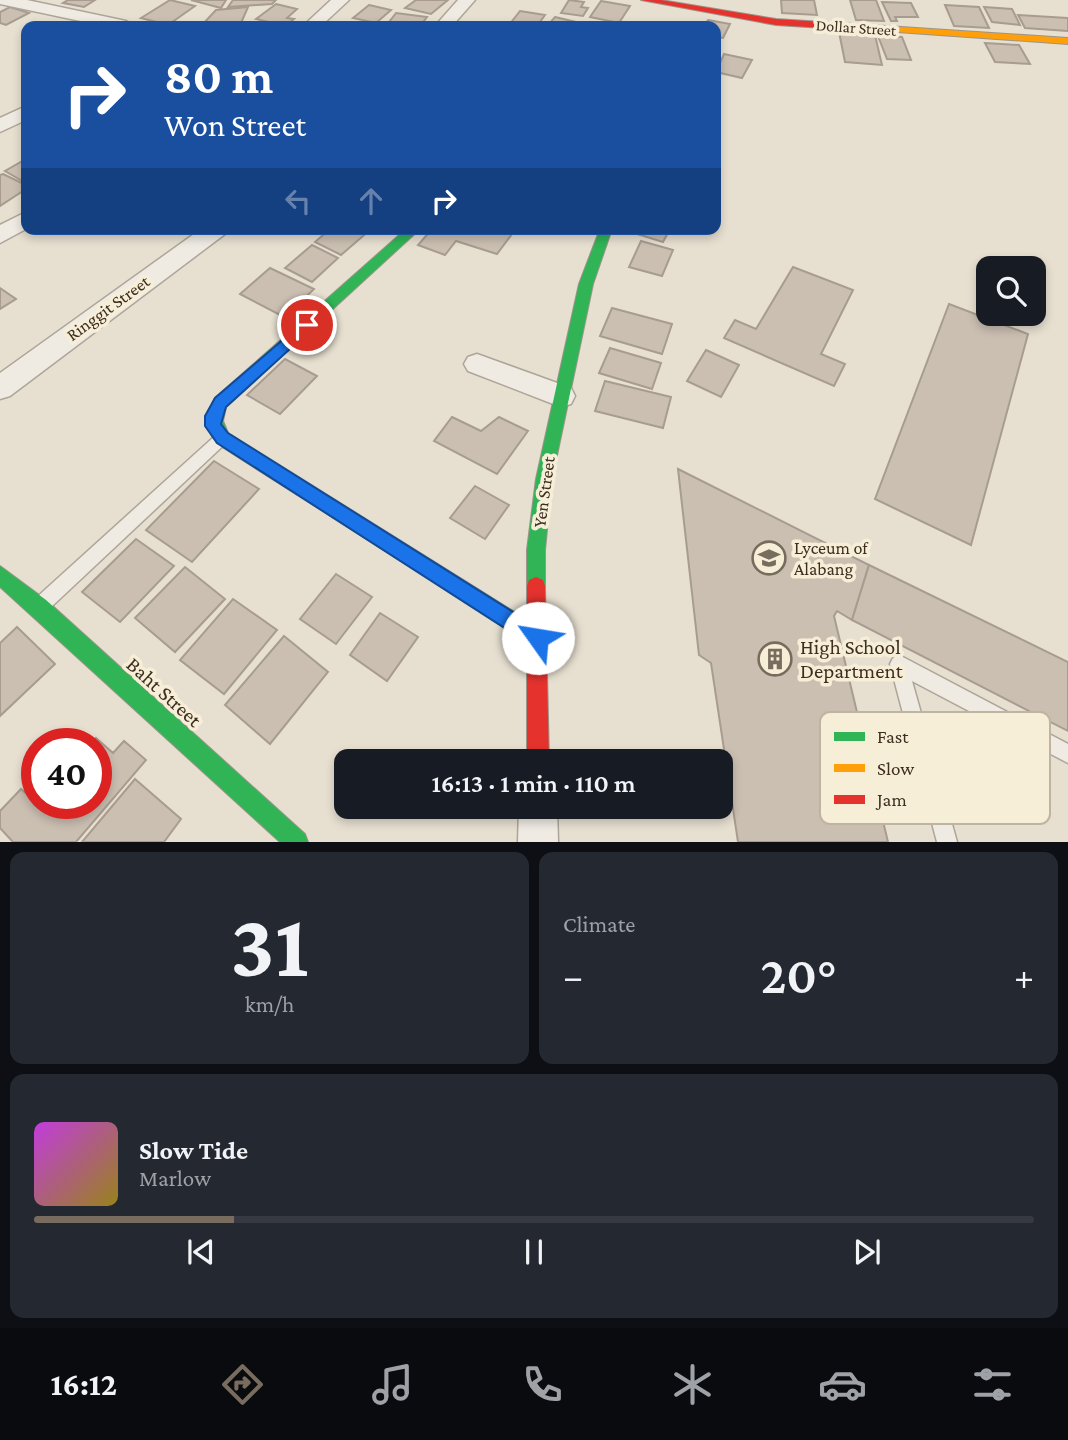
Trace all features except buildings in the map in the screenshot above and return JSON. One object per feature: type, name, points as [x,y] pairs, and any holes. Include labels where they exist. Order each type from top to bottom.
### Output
[{"type":"street","points":[[5,0],[103,21]]},
{"type":"street","points":[[317,21],[341,0]]},
{"type":"street","points":[[451,21],[467,0]]},
{"type":"street","name":"Dollar Street","points":[[645,0],[776,22],[1068,41]]},
{"type":"street","points":[[0,125],[21,114]]},
{"type":"street","points":[[0,235],[21,222]]},
{"type":"street","name":"Ringgit Street","points":[[0,387],[209,235]]},
{"type":"street","points":[[407,235],[220,403],[213,416],[213,426],[222,438],[538,638]]},
{"type":"street","name":"Yen Street","points":[[538,749],[536,550],[544,479],[586,284],[604,235]]},
{"type":"street","points":[[477,364],[561,396]]},
{"type":"street","name":"Baht Street","points":[[0,575],[39,607],[297,842]]},
{"type":"street","points":[[538,819],[538,842]]},
{"type":"lane","points":[[39,607],[222,438]]},
{"type":"lane","points":[[912,712],[899,664],[989,712]]},
{"type":"lane","points":[[1050,744],[1068,754]]},
{"type":"lane","points":[[942,824],[947,842]]},
{"type":"traffic: fast","points":[[407,235],[220,403],[215,417],[217,429],[222,438],[538,638]]},
{"type":"traffic: fast","points":[[536,586],[536,550],[544,479],[586,284],[604,235]]},
{"type":"traffic: fast","points":[[0,575],[39,607],[297,842]]},
{"type":"traffic: slow","points":[[871,28],[1068,41]]},
{"type":"traffic: jam","points":[[645,0],[776,22],[871,28]]},
{"type":"traffic: jam","points":[[536,586],[538,749]]},
{"type":"place","name":"Lyceum of Alabang","points":[[769,558]]},
{"type":"place","name":"High School Department","points":[[775,659]]},
{"type":"route","points":[[307,325],[220,403],[213,416],[213,426],[222,438],[538,638]]}]
